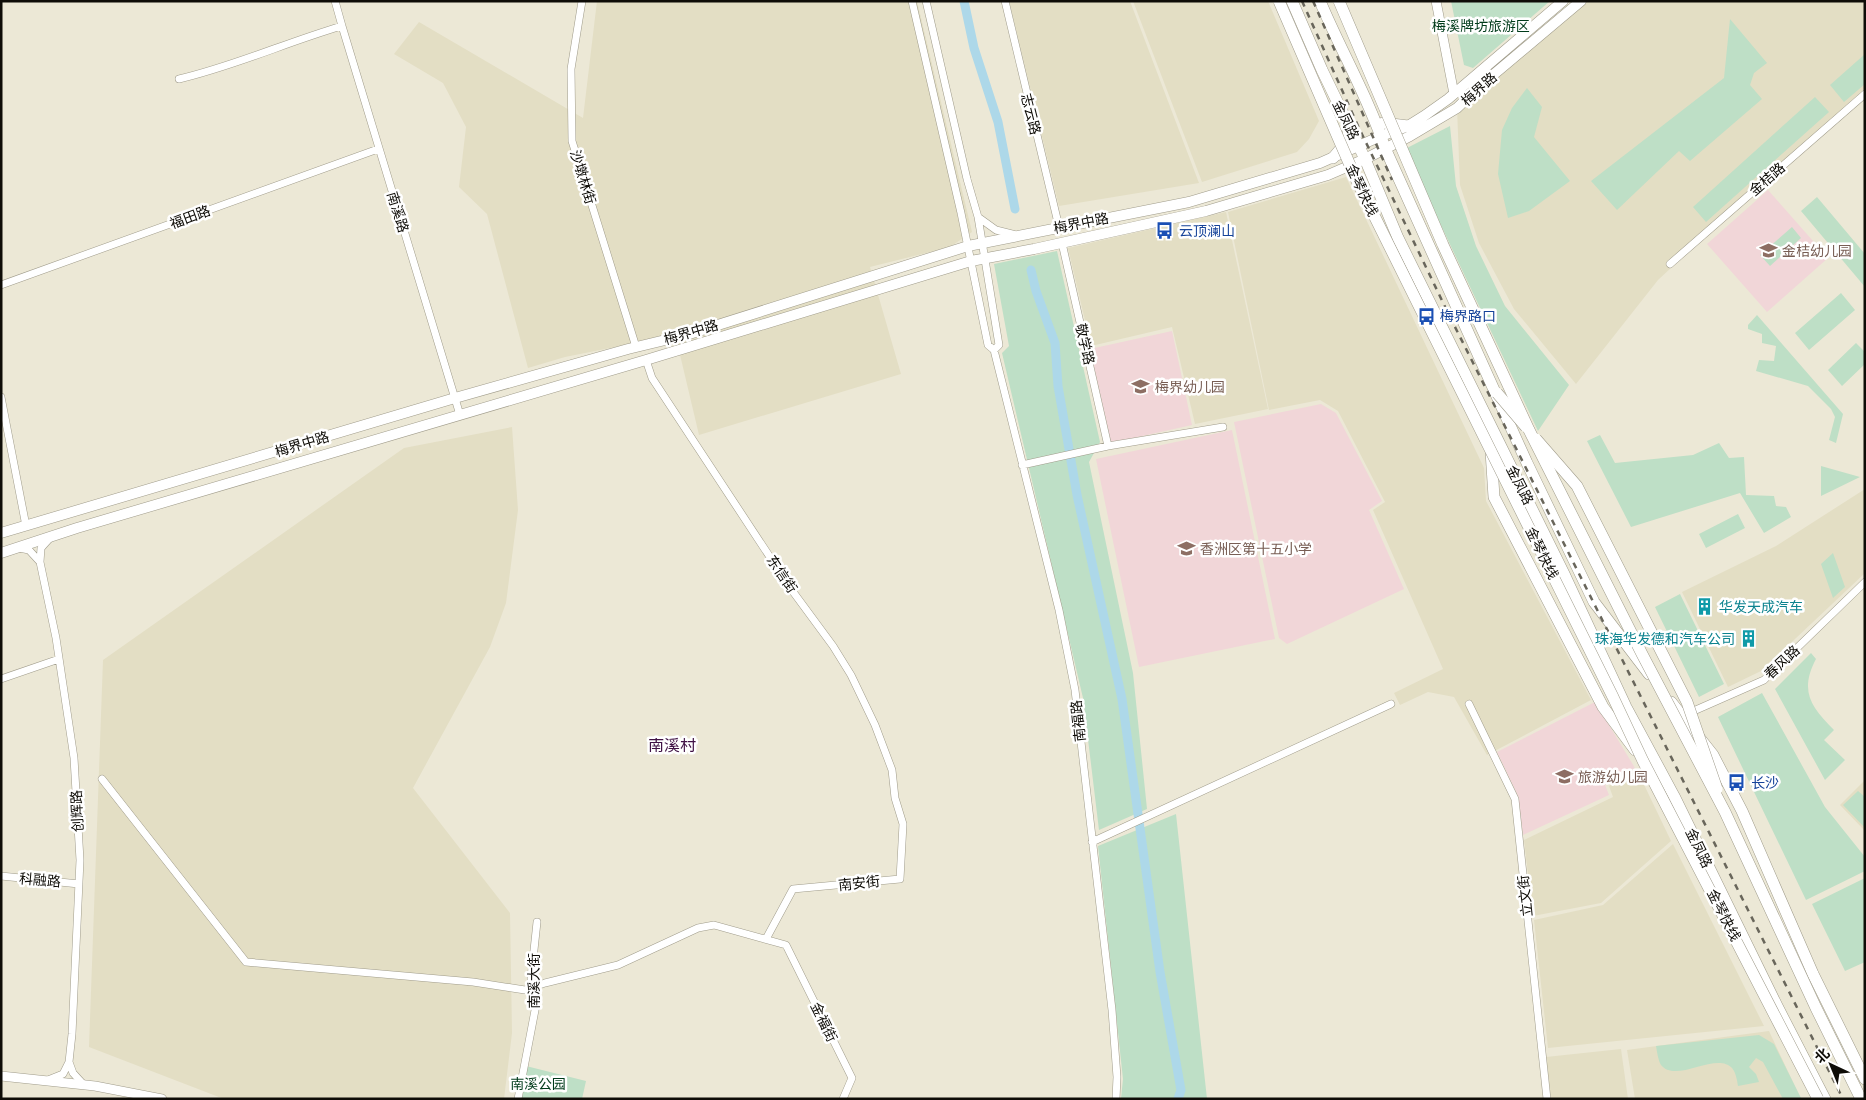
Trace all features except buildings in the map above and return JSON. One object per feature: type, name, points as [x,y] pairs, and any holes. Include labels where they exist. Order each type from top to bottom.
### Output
[{"type":"main road","name":"金琴快线","points":[[1279,1],[1356,179],[1609,688],[1643,761],[1818,1099]]},
{"type":"main road","name":"金凤路","points":[[1292,1],[1365,159],[1398,238],[1565,576],[1626,707],[1674,796],[1825,1099]]},
{"type":"main road","name":"金凤路","points":[[1320,1],[1372,113],[1385,148],[1496,393],[1594,602],[1713,755],[1742,811],[1813,974],[1865,1079]]},
{"type":"main road","points":[[1340,1],[1443,245],[1529,430],[1642,654],[1725,812],[1816,1008],[1861,1099]]},
{"type":"main road","name":"梅界中路","points":[[1,533],[456,398],[636,347],[686,335],[968,246],[1189,202],[1333,158],[1408,126],[1454,94],[1563,1]]},
{"type":"main road","name":"梅界路","points":[[1365,159],[1410,136],[1457,108],[1480,86],[1581,1]]},
{"type":"main road","points":[[1372,113],[1382,123],[1408,126]]},
{"type":"main road","points":[[1333,158],[1347,142],[1349,126]]},
{"type":"main road","name":"梅界中路","points":[[1,553],[971,261],[1206,211],[1328,176],[1365,159]]},
{"type":"main road","points":[[1496,393],[1577,486],[1687,702],[1725,812]]},
{"type":"main road","points":[[1490,425],[1494,497],[1603,707],[1643,761]]},
{"type":"street","name":"南溪路","points":[[335,1],[378,149],[460,415]]},
{"type":"street","name":"沙墩林街","points":[[582,1],[571,69],[572,141],[636,347]]},
{"type":"street","points":[[912,1],[968,246],[988,345],[994,350],[999,345],[986,258],[978,217],[967,178],[926,1]]},
{"type":"street","name":"志云路","points":[[1004,1],[1059,227]]},
{"type":"street","points":[[1436,1],[1454,94]]},
{"type":"street","points":[[179,79],[342,26]]},
{"type":"street","name":"金桔路","points":[[1670,264],[1865,94]]},
{"type":"street","name":"福田路","points":[[1,285],[378,149]]},
{"type":"street","points":[[978,217],[996,230],[1019,235]]},
{"type":"street","points":[[1085,222],[1088,237]]},
{"type":"street","name":"敬学路","points":[[1062,243],[1108,446]]},
{"type":"street","name":"南福路","points":[[994,350],[1059,610],[1075,690],[1112,1010],[1117,1077],[1116,1099]]},
{"type":"street","name":"东信街","points":[[646,360],[652,378],[851,675],[875,725],[892,770],[895,798]]},
{"type":"street","points":[[1,397],[26,526]]},
{"type":"street","points":[[1022,465],[1108,446],[1223,427]]},
{"type":"street","points":[[40,562],[41,548],[53,536]]},
{"type":"street","points":[[19,548],[29,550],[40,562]]},
{"type":"street","name":"创辉路","points":[[40,562],[59,659],[74,758],[80,860],[69,1062]]},
{"type":"street","name":"春风路","points":[[1682,716],[1764,680],[1865,582]]},
{"type":"street","points":[[1,679],[59,659]]},
{"type":"street","points":[[1092,842],[1391,704]]},
{"type":"street","name":"立文街","points":[[1469,704],[1515,799],[1547,1099]]},
{"type":"street","points":[[102,779],[246,962],[473,982],[525,990],[534,986],[618,965],[698,928],[714,925],[766,939]]},
{"type":"street","name":"南安街","points":[[766,939],[793,889],[900,878],[903,824],[895,798]]},
{"type":"street","name":"科融路","points":[[1,876],[79,884]]},
{"type":"street","name":"南溪大街","points":[[518,1099],[536,1005],[531,978],[537,922]]},
{"type":"street","name":"金福街","points":[[766,939],[786,945],[852,1078],[843,1099]]},
{"type":"street","points":[[47,1081],[63,1074],[69,1062]]},
{"type":"street","points":[[69,1062],[72,1073],[85,1085]]},
{"type":"street","points":[[1,1076],[85,1085],[162,1099]]},
{"type":"shaded area","points":[[597,1],[917,1],[972,232],[950,247],[870,267],[901,374],[699,435],[677,342],[620,346],[565,357],[528,368],[487,214],[459,187],[466,127],[443,83],[394,54],[419,22],[583,118]]},
{"type":"shaded area","points":[[1009,1],[1130,1],[1199,183],[1059,206]]},
{"type":"shaded area","points":[[1133,1],[1268,1],[1319,121],[1309,139],[1297,152],[1202,182]]},
{"type":"shaded area","points":[[1581,1],[1865,1],[1865,88],[1658,280],[1576,384],[1514,309],[1479,243],[1460,185],[1457,108]]},
{"type":"shaded area","points":[[1346,177],[1484,468],[1486,501],[1591,700],[1487,755],[1454,697],[1428,692],[1400,705],[1394,693],[1443,669],[1373,510],[1385,502],[1338,411],[1320,400],[1269,410],[1228,212]]},
{"type":"shaded area","name":"金桔幼儿园","points":[[1768,190],[1828,258],[1767,312],[1707,244]]},
{"type":"shaded area","points":[[1226,212],[1268,409],[1195,424],[1172,327],[1091,346],[1068,248]]},
{"type":"shaded area","name":"梅界幼儿园","points":[[1172,331],[1192,425],[1111,443],[1090,349]]},
{"type":"shaded area","points":[[1321,404],[1336,413],[1382,501],[1369,510],[1404,589],[1287,644],[1279,638],[1234,422]]},
{"type":"shaded area","points":[[512,427],[518,510],[506,603],[490,647],[413,788],[510,913],[512,1033],[504,1099],[224,1099],[89,1047],[103,660],[404,448]]},
{"type":"shaded area","name":"香洲区第十五小学","points":[[1232,430],[1275,639],[1139,667],[1096,459]]},
{"type":"shaded area","points":[[1865,489],[1865,573],[1761,671],[1728,687],[1682,592],[1776,546]]},
{"type":"shaded area","name":"旅游幼儿园","points":[[1595,702],[1635,768],[1605,785],[1609,795],[1523,835],[1518,796],[1497,752]]},
{"type":"shaded area","points":[[1637,770],[1671,841],[1601,903],[1533,916],[1524,840],[1613,797],[1609,786]]},
{"type":"shaded area","points":[[1865,780],[1865,831],[1840,805]]},
{"type":"shaded area","points":[[1673,844],[1764,1026],[1548,1048],[1534,920],[1603,905]]},
{"type":"shaded area","points":[[1769,1031],[1801,1099],[1635,1099],[1627,1050]]},
{"type":"shaded area","points":[[1621,1049],[1628,1099],[1551,1099],[1546,1057]]},
{"type":"green space","name":"梅溪牌坊旅游区","points":[[1451,1],[1550,1],[1473,68],[1464,65]]},
{"type":"green space","points":[[1730,19],[1767,63],[1754,73],[1750,85],[1762,99],[1690,161],[1679,151],[1617,210],[1591,181],[1724,78]]},
{"type":"green space","points":[[1865,54],[1865,84],[1844,102],[1830,85]]},
{"type":"green space","points":[[1527,88],[1542,107],[1534,137],[1570,181],[1529,211],[1508,218],[1498,174],[1502,130],[1512,108]]},
{"type":"green space","points":[[1815,97],[1829,112],[1706,222],[1693,207]]},
{"type":"green space","points":[[1450,126],[1456,186],[1476,246],[1505,306],[1569,385],[1538,431],[1405,149]]},
{"type":"green space","points":[[1817,197],[1865,254],[1865,287],[1801,211]]},
{"type":"green space","points":[[1792,227],[1801,238],[1770,266],[1760,255]]},
{"type":"green space","points":[[1057,251],[1100,442],[1089,462],[1133,673],[1147,809],[1099,830],[1083,698],[1002,353],[1009,346],[994,264]]},
{"type":"green space","points":[[1841,293],[1855,310],[1809,350],[1795,333]]},
{"type":"green space","points":[[1757,315],[1843,414],[1836,443],[1829,440],[1835,417],[1831,409],[1808,386],[1756,371],[1759,360],[1774,361],[1776,346],[1762,343],[1762,334],[1748,329],[1748,325]]},
{"type":"green space","points":[[1856,343],[1865,352],[1865,364],[1842,386],[1828,370]]},
{"type":"green space","points":[[1600,435],[1615,463],[1693,455],[1719,443],[1729,458],[1744,457],[1746,495],[1774,496],[1776,506],[1786,507],[1791,517],[1764,533],[1740,493],[1631,527],[1587,441]]},
{"type":"green space","points":[[1821,466],[1860,477],[1821,496]]},
{"type":"green space","points":[[1738,514],[1745,528],[1706,548],[1699,534]]},
{"type":"green space","points":[[1833,553],[1845,587],[1833,598],[1821,564]]},
{"type":"green space","points":[[1680,594],[1724,684],[1699,697],[1655,607]]},
{"type":"green space","points":[[1811,653],[1816,659],[1808,680],[1810,698],[1819,714],[1834,730],[1824,740],[1845,760],[1825,780],[1775,689]]},
{"type":"green space","points":[[1762,693],[1825,807],[1865,857],[1865,871],[1806,900],[1718,717]]},
{"type":"green space","points":[[1858,791],[1865,797],[1865,828],[1843,805]]},
{"type":"green space","points":[[1176,814],[1207,1099],[1121,1099],[1123,1079],[1098,846]]},
{"type":"green space","points":[[1865,878],[1865,962],[1845,971],[1812,904]]},
{"type":"green space","points":[[1759,1035],[1774,1044],[1801,1098],[1783,1099],[1763,1062],[1756,1058],[1749,1067],[1756,1074],[1759,1082],[1738,1086],[1732,1068],[1725,1064],[1716,1063],[1686,1070],[1668,1070],[1660,1063],[1656,1046]]},
{"type":"green space","name":"南溪公园","points":[[526,1066],[586,1081],[582,1099],[520,1099]]},
{"type":"waterway","points":[[964,1],[974,48],[998,122],[1015,209]]},
{"type":"waterway","points":[[1031,270],[1036,291],[1055,343],[1058,386],[1077,495],[1122,699],[1160,972],[1181,1090],[1178,1099]]},
{"type":"railway","points":[[1302,1],[1359,128],[1449,315],[1843,1099]]},
{"type":"railway","points":[[1313,1],[1392,180]]},
{"type":"place","name":"云顶澜山","points":[[1165,231]]},
{"type":"place","name":"金桔幼儿园","points":[[1768,251]]},
{"type":"place","name":"梅界路口","points":[[1426,316]]},
{"type":"place","name":"梅界幼儿园","points":[[1141,387]]},
{"type":"place","name":"香洲区第十五小学","points":[[1186,549]]},
{"type":"place","name":"华发天成汽车","points":[[1705,607]]},
{"type":"place","name":"珠海华发德和汽车公司","points":[[1749,639]]},
{"type":"place","name":"旅游幼儿园","points":[[1564,777]]},
{"type":"place","name":"长沙","points":[[1737,783]]},
{"type":"district","name":"南溪村","points":[[672,745]]}]
